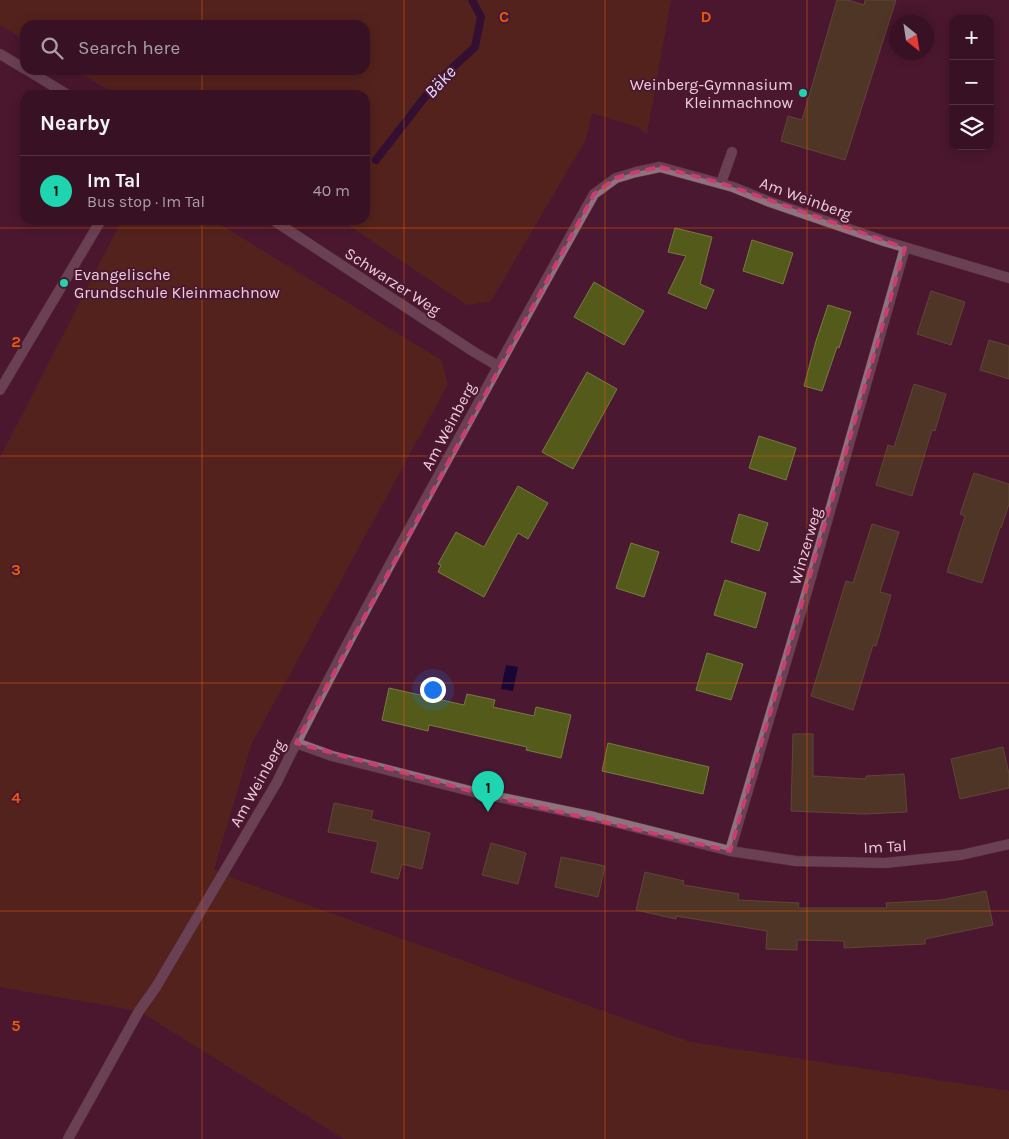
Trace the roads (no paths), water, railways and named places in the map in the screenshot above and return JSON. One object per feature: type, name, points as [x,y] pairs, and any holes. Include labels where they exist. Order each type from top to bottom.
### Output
[{"type":"street","points":[[0,54],[20,66]]},
{"type":"street","points":[[36,75],[60,90]]},
{"type":"street","points":[[721,183],[732,152]]},
{"type":"street","name":"Am Weinberg","points":[[68,1139],[139,1011],[156,988],[277,782],[355,629],[594,194],[616,178],[660,167],[733,186],[770,202],[906,248],[1009,278]]},
{"type":"street","points":[[0,390],[98,225]]},
{"type":"street","name":"Schwarzer Weg","points":[[281,225],[498,366]]},
{"type":"street","name":"Winzerweg","points":[[730,851],[811,579],[906,248]]},
{"type":"street","name":"Im Tal","points":[[296,743],[332,756],[474,792],[594,817],[730,851],[796,861],[885,863],[961,855],[1009,844]]},
{"type":"waterway","name":"Bäke","points":[[376,160],[435,84],[475,47],[481,17],[472,0]]},
{"type":"place","name":"Weinberg-Gymnasium Kleinmachnow","points":[[803,93]]},
{"type":"place","name":"Evangelische Grundschule Kleinmachnow","points":[[64,283]]},
{"type":"place","name":"Im Tal","points":[[488,812]]}]
